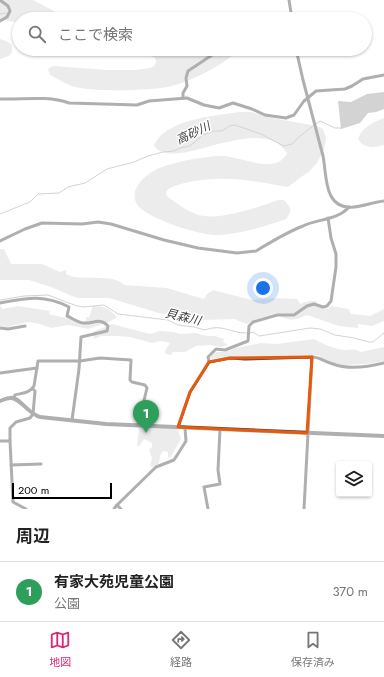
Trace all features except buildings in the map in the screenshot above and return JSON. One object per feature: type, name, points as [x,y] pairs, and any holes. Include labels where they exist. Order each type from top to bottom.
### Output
[{"type":"street","points":[[0,0],[8,6],[10,11],[7,17],[0,21]]},
{"type":"street","points":[[289,0],[291,12]]},
{"type":"street","points":[[183,98],[187,86],[186,78],[188,71],[210,56]]},
{"type":"street","points":[[298,56],[323,156],[328,192],[337,202],[349,207],[384,201]]},
{"type":"street","points":[[0,99],[14,100],[18,98],[28,98],[58,100],[69,104],[137,104],[149,101],[188,98],[201,104],[219,108],[233,103],[265,115],[286,118],[297,112],[308,97],[316,91],[345,89],[363,79],[384,74]]},
{"type":"street","points":[[0,241],[42,223],[82,224],[98,222],[111,224],[164,240],[198,248],[249,253],[256,251],[303,225],[328,218],[345,211],[349,207]]},
{"type":"street","points":[[178,428],[190,392],[209,362],[208,357],[216,349],[225,350],[249,340],[249,326],[253,322],[277,315],[294,315],[310,305],[317,304],[323,307],[329,304],[331,301],[336,267],[336,254],[328,218]]},
{"type":"street","points":[[0,303],[32,298],[47,298],[70,307],[67,316],[85,323],[98,321],[105,323],[108,326],[107,331],[81,337],[80,362],[72,420]]},
{"type":"street","points":[[0,328],[8,329],[25,326]]},
{"type":"street","points":[[304,509],[312,357]]},
{"type":"street","points":[[209,362],[230,358],[317,357],[331,364],[343,367],[360,367],[384,363]]},
{"type":"street","points":[[26,509],[13,502],[10,428],[13,423],[30,418],[33,414],[35,392],[33,389],[38,361],[80,362],[100,358],[131,360],[130,380],[132,382],[145,385],[147,388],[138,425]]},
{"type":"street","points":[[0,373],[37,368]]},
{"type":"street","points":[[0,401],[14,398],[15,395],[22,394],[33,389]]},
{"type":"street","points":[[14,398],[33,414],[40,417],[178,428],[384,436]]},
{"type":"street","points":[[114,509],[156,466],[174,460],[186,441],[185,428]]},
{"type":"street","points":[[208,509],[204,487],[220,484],[218,470],[220,429]]},
{"type":"street","points":[[0,441],[10,441]]},
{"type":"street","points":[[11,465],[41,464]]},
{"type":"street","points":[[117,505],[121,509]]},
{"type":"highlighted area","points":[[312,357],[307,433],[178,427],[190,392],[209,362],[230,358]]},
{"type":"shaded area","points":[[0,0],[33,0],[56,12],[12,12],[12,22],[0,19]]},
{"type":"shaded area","points":[[0,39],[12,45],[12,52],[9,56],[0,59]]},
{"type":"shaded area","points":[[151,56],[232,56],[216,67],[185,82],[167,87],[134,90],[96,90],[75,87],[50,75],[48,69],[53,66],[108,70],[135,70],[154,66],[156,62],[155,58]]},
{"type":"shaded area","points":[[384,92],[384,109],[368,113],[360,123],[341,129],[338,101],[351,102],[367,94]]},
{"type":"shaded area","points":[[239,112],[251,112],[272,118],[317,126],[323,129],[326,138],[324,150],[317,163],[309,172],[288,187],[247,180],[208,179],[172,187],[168,189],[166,193],[167,196],[191,212],[207,216],[228,215],[278,200],[284,200],[290,209],[290,213],[286,219],[246,231],[213,235],[178,227],[155,217],[139,207],[136,203],[135,197],[138,184],[148,175],[164,166],[218,156],[264,164],[276,163],[283,159],[287,153],[274,142],[257,138],[238,140],[178,153],[163,152],[154,145],[160,136],[169,129],[180,124],[204,117]]},
{"type":"shaded area","points":[[384,118],[384,145],[369,147],[362,144],[358,138],[360,134],[372,123]]},
{"type":"shaded area","points":[[0,249],[4,249],[11,264],[42,264],[60,272],[66,270],[66,274],[74,277],[109,279],[120,282],[124,285],[167,288],[204,299],[207,294],[213,290],[252,300],[278,298],[297,299],[300,304],[310,301],[317,301],[316,306],[328,309],[331,306],[349,309],[351,314],[370,316],[384,309],[384,321],[372,326],[358,324],[358,328],[339,326],[307,315],[291,320],[276,313],[247,324],[234,319],[201,320],[183,313],[162,314],[109,298],[77,298],[29,280],[0,280]]},
{"type":"shaded area","points":[[0,306],[2,309],[18,306],[50,311],[49,314],[86,323],[86,317],[89,317],[93,306],[97,306],[106,308],[117,317],[109,322],[88,329],[68,325],[51,328],[28,322],[7,327],[0,326]]},
{"type":"shaded area","points":[[112,324],[150,334],[160,331],[215,336],[224,339],[223,342],[228,345],[221,347],[210,345],[196,346],[185,352],[173,352],[171,355],[166,354],[165,351],[170,343],[161,341],[152,343],[130,337],[115,336],[101,336],[94,339],[93,332]]},
{"type":"shaded area","points":[[314,339],[336,349],[355,350],[360,352],[384,347],[384,361],[367,364],[343,365],[332,363],[317,355],[245,358],[230,357],[210,359],[216,352],[225,352],[236,348],[261,343],[277,344]]},
{"type":"shaded area","points":[[139,426],[177,428],[181,439],[170,458],[168,457],[168,452],[163,451],[160,456],[159,463],[153,467],[150,466],[152,458],[149,450],[152,447],[152,443],[144,439],[139,446],[137,446]]},
{"type":"waterway","points":[[0,14],[6,13]]},
{"type":"waterway","name":"高砂川","points":[[316,124],[320,121],[335,128],[342,128]]},
{"type":"waterway","name":"高砂川","points":[[0,214],[30,202],[38,194],[59,193],[68,187],[85,183],[107,169],[134,162],[148,156],[190,146],[203,135],[214,131],[222,131],[229,126],[235,125],[261,134],[284,146],[292,144],[313,126]]},
{"type":"waterway","name":"貝森川","points":[[0,300],[24,296],[48,295],[77,306],[84,307],[104,305],[118,314],[168,320],[178,325],[205,330],[211,328],[222,328],[247,333]]},
{"type":"waterway","name":"貝森川","points":[[250,333],[253,332],[259,336],[310,328],[320,329],[335,335],[369,342],[373,342],[384,333]]},
{"type":"place","name":"有家大苑児童公園","points":[[146,433]]}]
